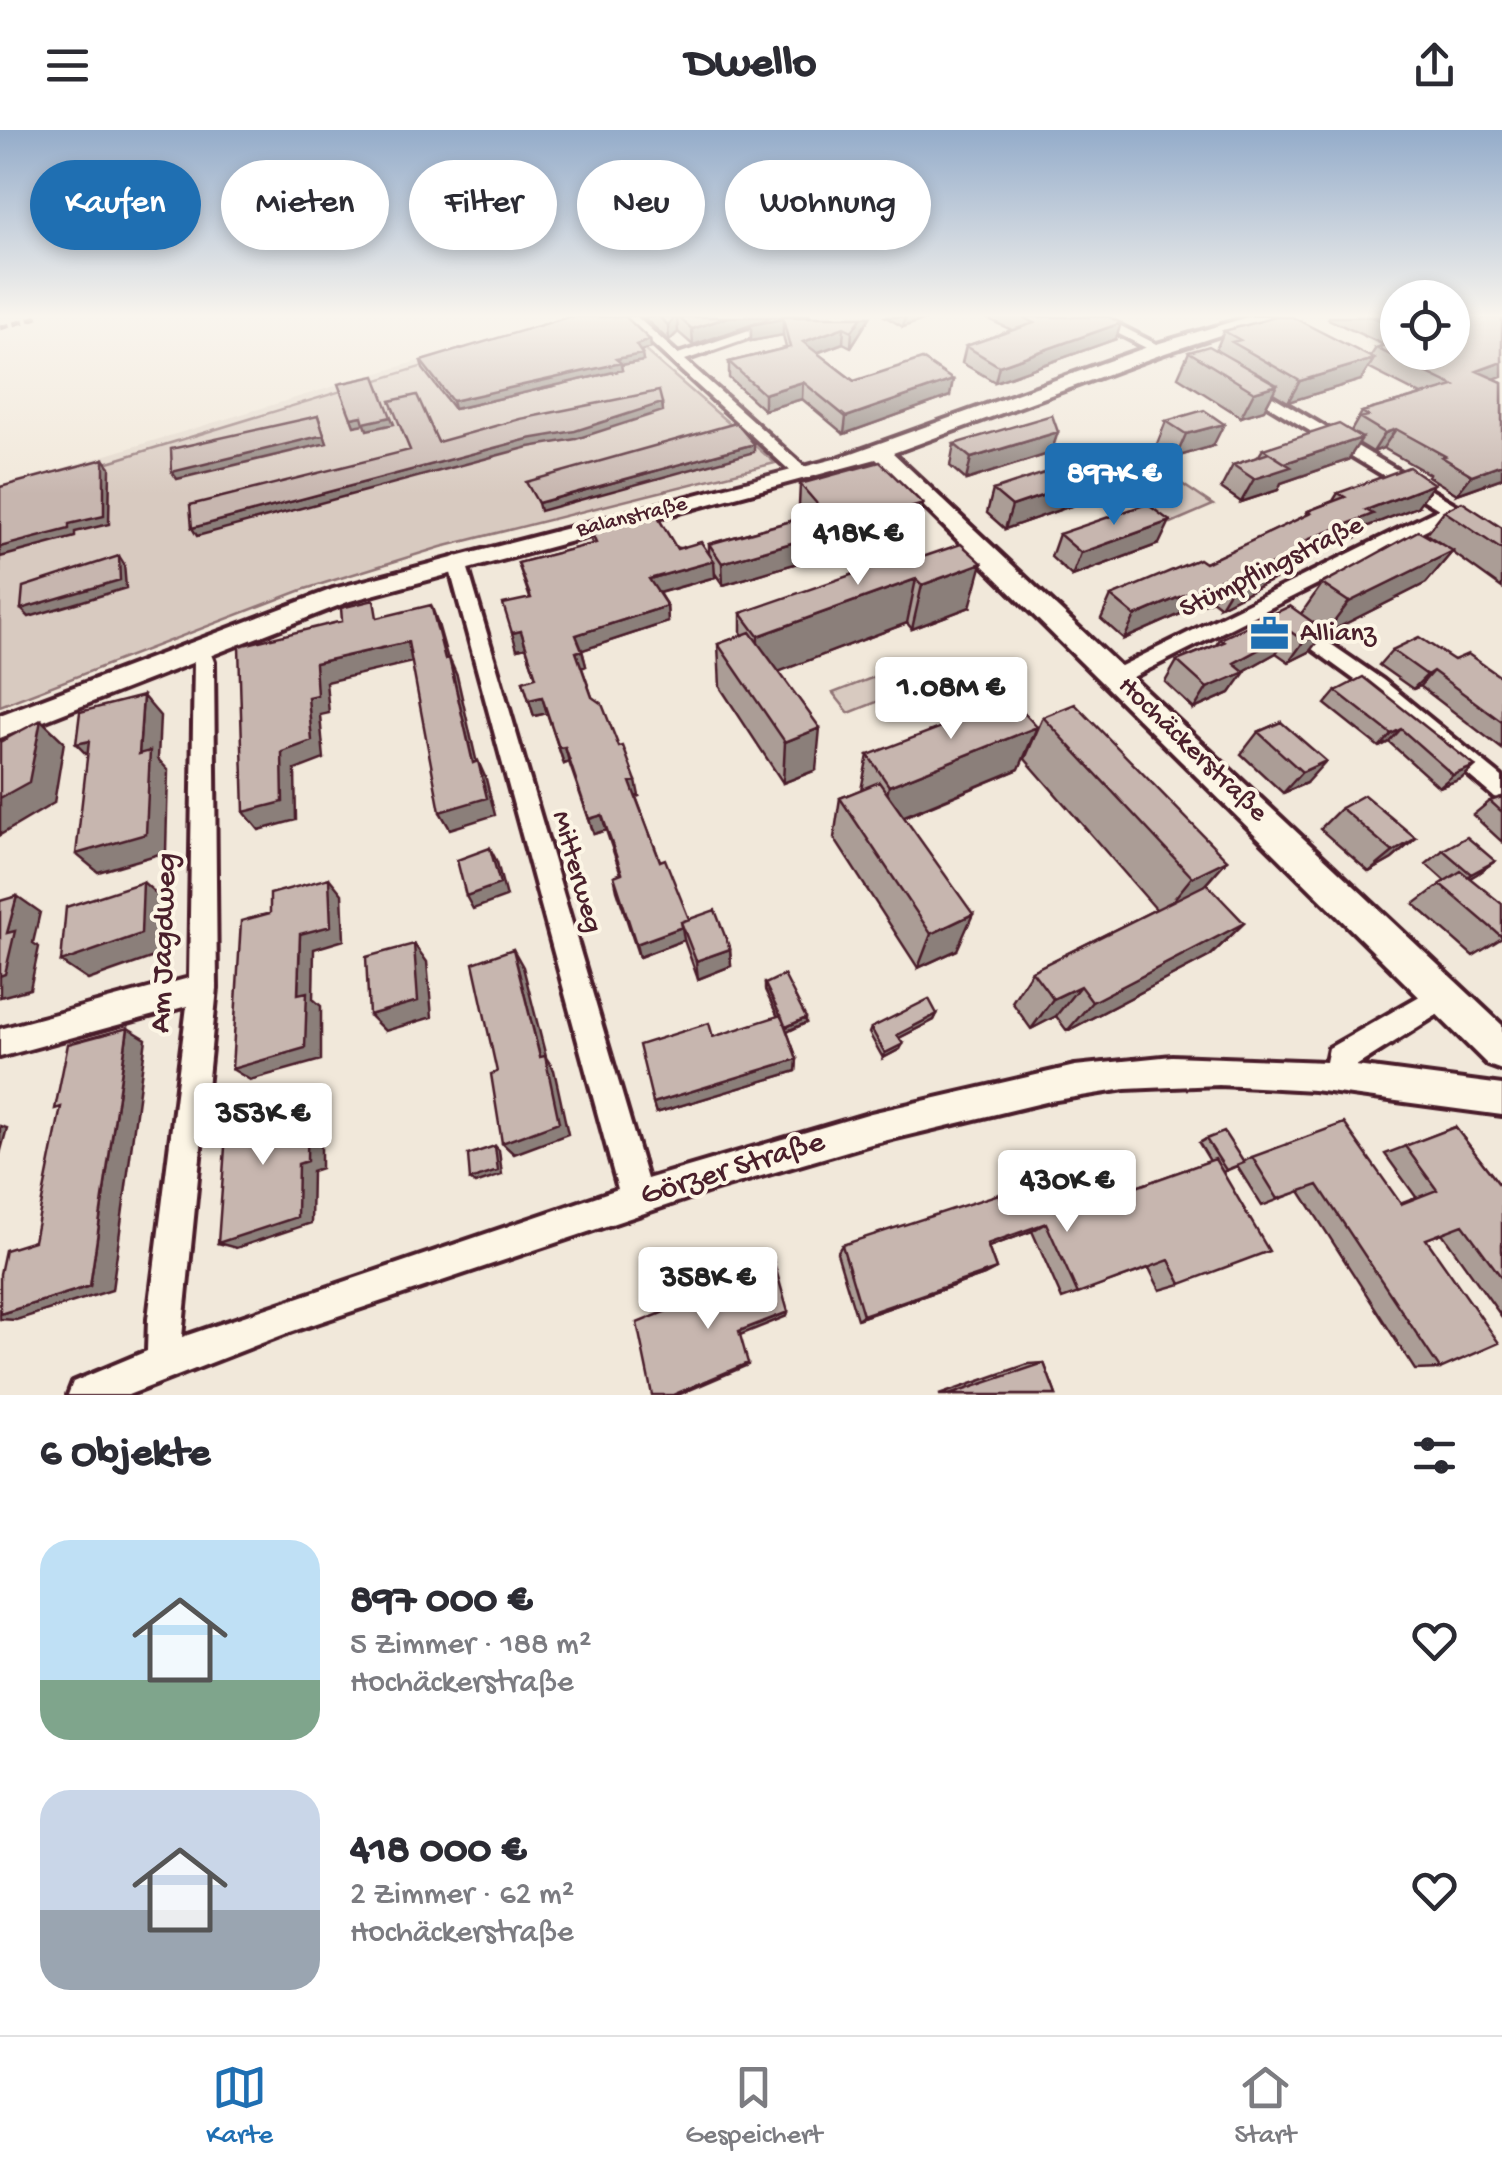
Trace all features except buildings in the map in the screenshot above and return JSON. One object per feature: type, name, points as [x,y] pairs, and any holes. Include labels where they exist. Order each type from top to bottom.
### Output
[{"type":"street","points":[[697,376],[804,475]]},
{"type":"street","name":"Balanstraße","points":[[0,727],[342,594],[804,475],[880,452],[1087,376]]},
{"type":"street","points":[[1228,376],[1502,540]]},
{"type":"street","name":"Hochäckerstraße","points":[[880,452],[1502,1051]]},
{"type":"street","name":"Stümpflingstraße","points":[[1116,678],[1453,508]]},
{"type":"street","name":"Mitterweg","points":[[457,562],[637,1198]]},
{"type":"street","points":[[1261,602],[1376,685],[1502,790]]},
{"type":"street","name":"Am Jagdweg","points":[[166,1358],[165,1320],[203,988],[204,662],[200,648]]},
{"type":"street","points":[[0,1043],[203,988]]},
{"type":"street","points":[[1345,1078],[1338,1058],[1446,994]]},
{"type":"street","name":"Görzer Straße","points":[[86,1395],[166,1358],[637,1198],[992,1098],[1124,1074],[1219,1070],[1345,1078],[1502,1100]]},
{"type":"shaded area","points":[[368,376],[390,376],[0,495],[0,487]]},
{"type":"shaded area","points":[[390,376],[674,376],[775,463],[441,547],[302,590],[0,706],[0,495]]},
{"type":"shaded area","points":[[1151,463],[1213,505],[1171,523],[1110,479]]},
{"type":"shaded area","points":[[900,667],[917,686],[849,713],[833,693]]},
{"type":"place","name":"Allianz","points":[[1270,634]]}]
